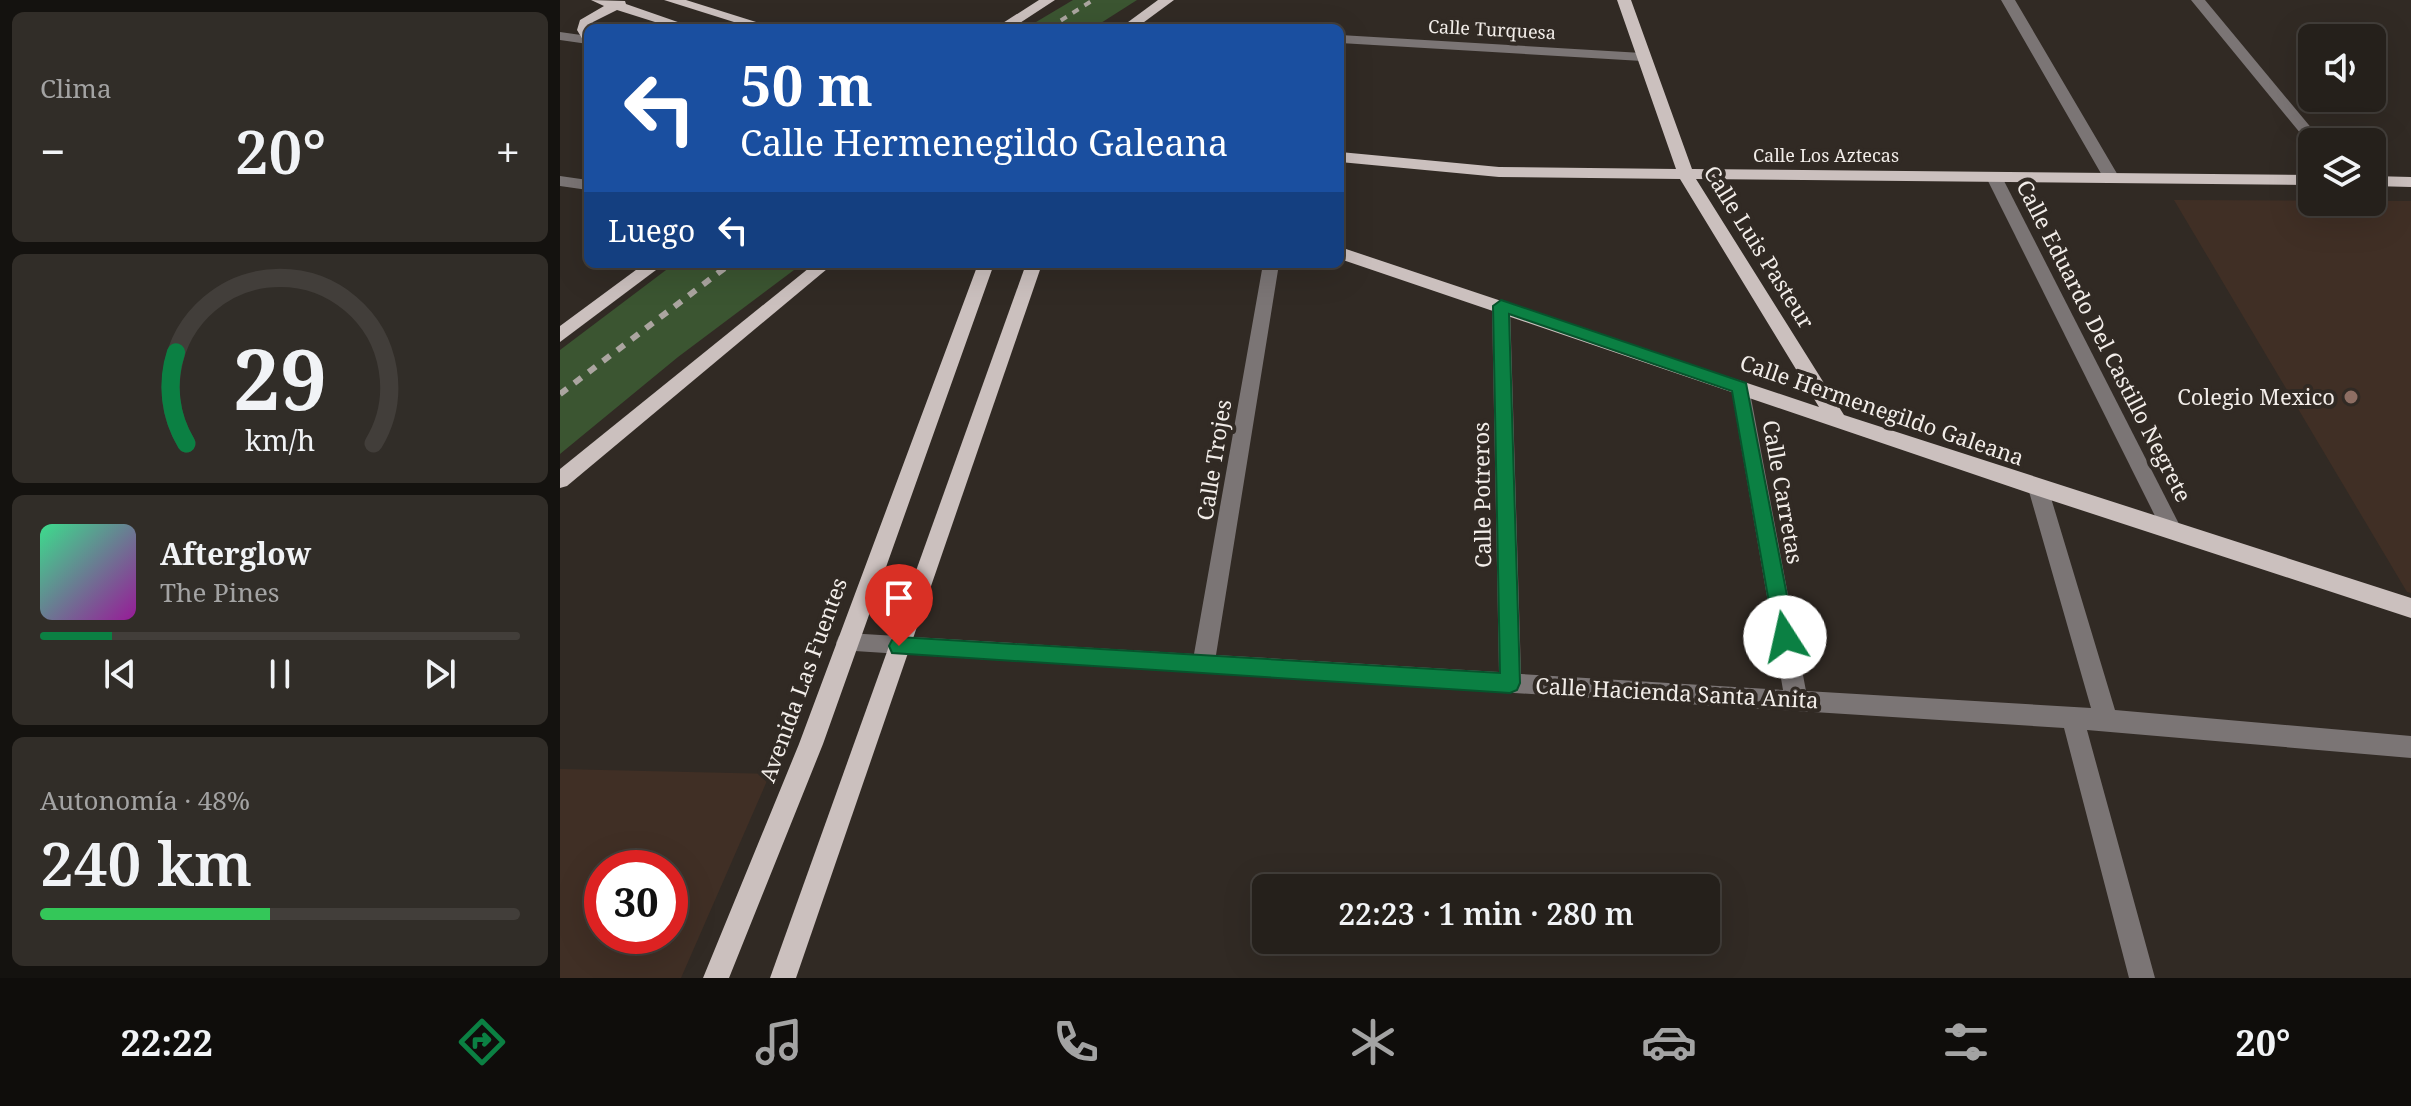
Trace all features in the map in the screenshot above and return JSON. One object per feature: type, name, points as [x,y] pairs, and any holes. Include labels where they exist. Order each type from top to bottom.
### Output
[{"type":"main road","points":[[598,0],[622,3],[677,24]]},
{"type":"main road","points":[[1009,24],[1048,0]]},
{"type":"main road","points":[[1132,24],[1167,0]]},
{"type":"main road","name":"Calle Luis Pasteur","points":[[1624,0],[1686,175],[1838,421]]},
{"type":"main road","points":[[681,1],[755,24]]},
{"type":"main road","points":[[586,24],[587,20],[622,3]]},
{"type":"main road","name":"Calle Los Aztecas","points":[[1344,157],[1499,172],[2298,180]]},
{"type":"main road","points":[[2386,181],[2411,182]]},
{"type":"main road","name":"Calle Hermenegildo Galeana","points":[[1344,254],[2038,488],[2171,528],[2411,608]]},
{"type":"main road","points":[[560,335],[651,268]]},
{"type":"main road","points":[[560,480],[820,268]]},
{"type":"main road","name":"Avenida Las Fuentes","points":[[716,978],[811,744],[985,268]]},
{"type":"main road","points":[[783,978],[1033,268]]},
{"type":"street","points":[[2008,0],[2111,177]]},
{"type":"street","points":[[2198,0],[2303,128]]},
{"type":"street","points":[[560,36],[584,38]]},
{"type":"street","name":"Calle Turquesa","points":[[1344,39],[1642,57]]},
{"type":"street","name":"Calle Eduardo Del Castillo Negrete","points":[[1994,177],[2171,528]]},
{"type":"street","points":[[560,181],[584,184]]},
{"type":"street","name":"Calle Trojes","points":[[1204,663],[1270,268]]},
{"type":"street","name":"Calle Potreros","points":[[1501,306],[1510,683]]},
{"type":"street","name":"Calle Carretas","points":[[1740,387],[1796,699]]},
{"type":"street","points":[[2038,488],[2106,720]]},
{"type":"street","name":"Calle Hacienda Santa Anita","points":[[847,643],[1796,699],[2106,720],[2411,747]]},
{"type":"street","points":[[2073,720],[2142,978]]},
{"type":"shaded area","name":"Colegio Mexico","points":[[2174,200],[2298,201],[2298,216],[2386,216],[2386,201],[2411,201],[2411,593],[2407,592]]},
{"type":"shaded area","points":[[560,769],[770,774],[681,978],[560,978]]},
{"type":"green space","points":[[1073,0],[1137,0],[1099,24],[1033,24]]},
{"type":"green space","points":[[669,268],[797,268],[678,357],[560,454],[560,350]]},
{"type":"railway","points":[[1055,24],[1093,0]]},
{"type":"railway","points":[[560,394],[725,268]]},
{"type":"place","name":"Colegio Mexico","points":[[2351,397]]},
{"type":"route","points":[[899,646],[1510,683],[1501,306],[1740,387],[1785,637]]}]
